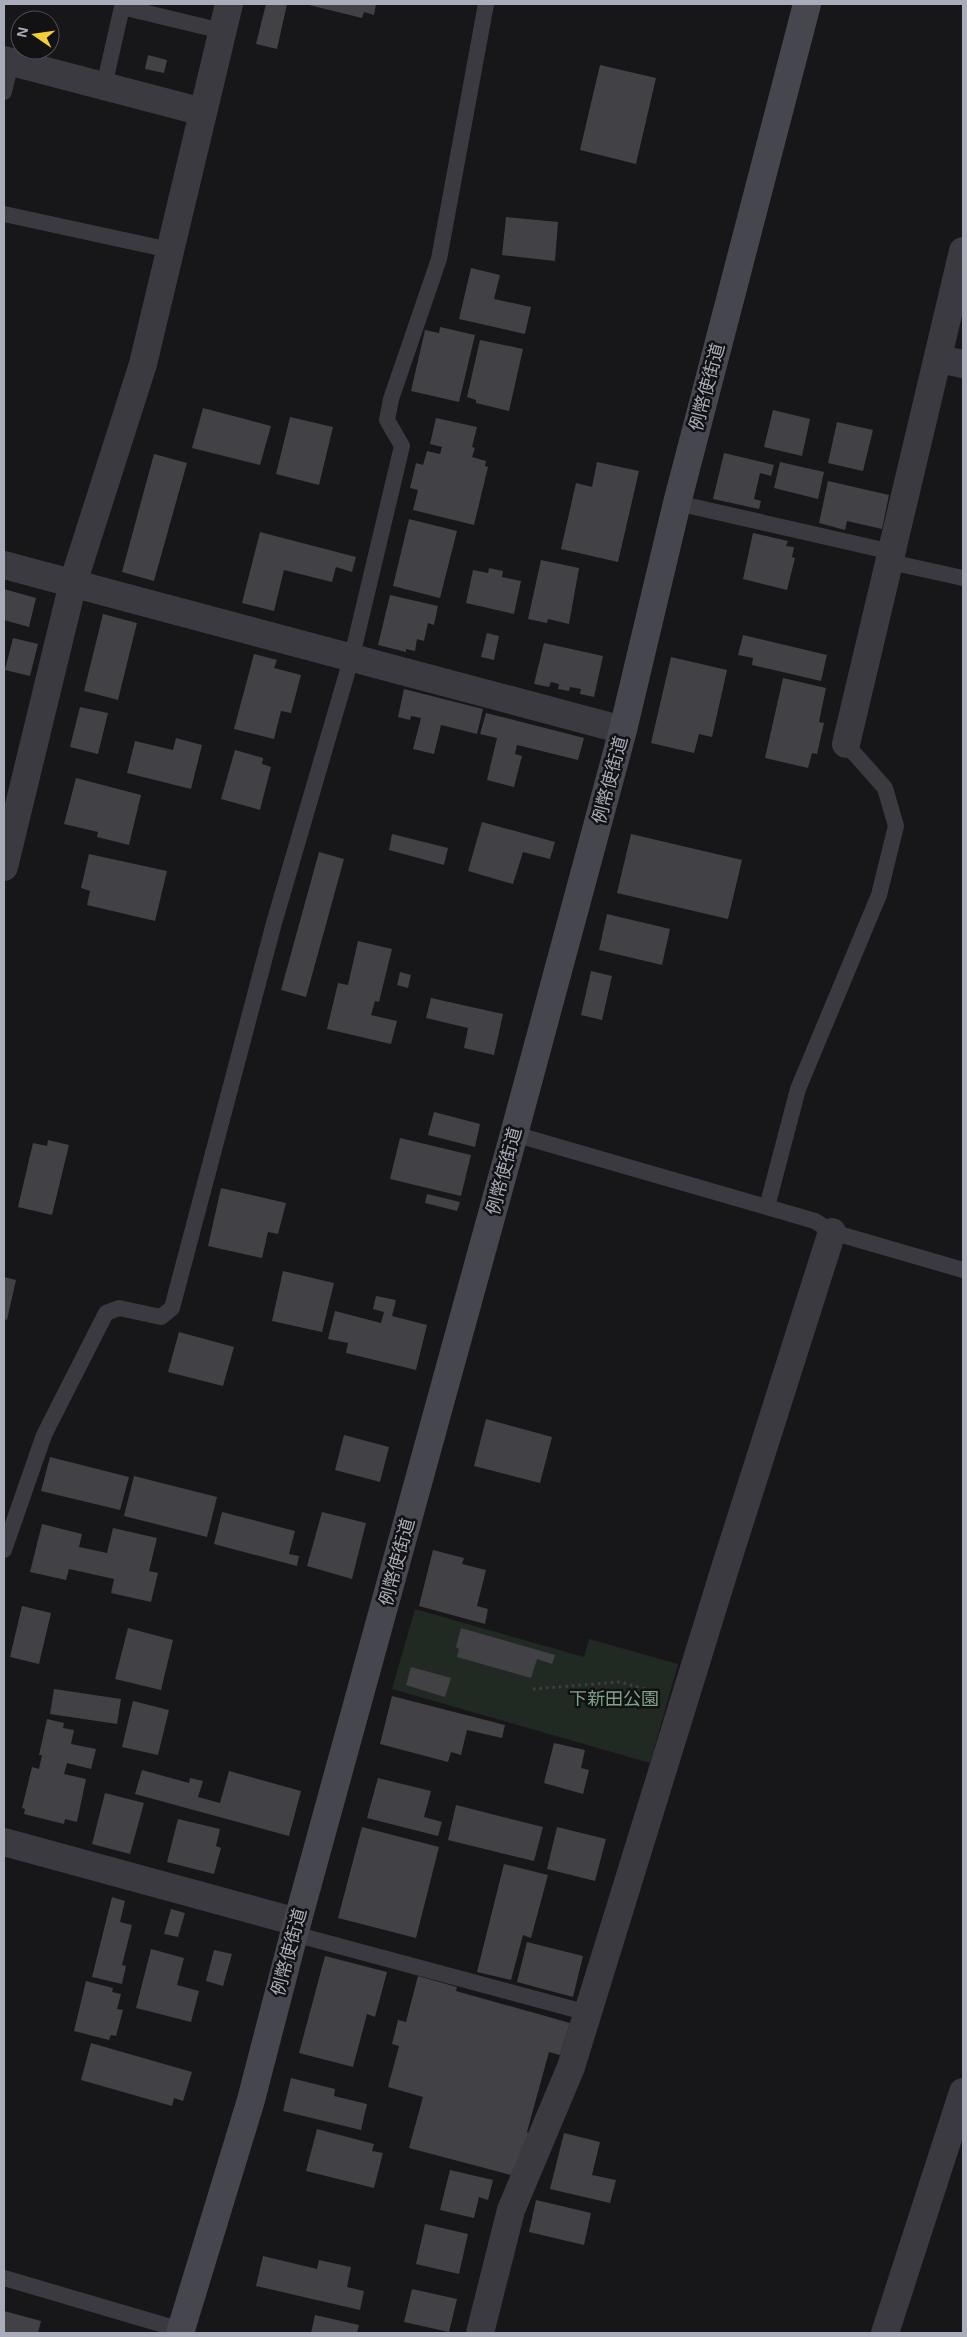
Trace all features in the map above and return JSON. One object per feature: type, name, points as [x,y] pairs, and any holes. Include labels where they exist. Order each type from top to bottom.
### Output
[{"type":"main road","name":"例幣使街道","points":[[180,2332],[251,2100],[296,1928],[623,730],[677,503],[807,4]]},
{"type":"street","points":[[4,868],[8,828],[73,583],[143,364],[229,4]]},
{"type":"street","points":[[7,61],[203,112]]},
{"type":"street","points":[[846,744],[891,557],[951,361],[962,264]]},
{"type":"street","points":[[4,565],[352,656],[623,730]]},
{"type":"street","points":[[480,2333],[511,2210],[571,2067],[684,1699],[832,1232]]},
{"type":"street","points":[[6,1848],[296,1928]]},
{"type":"street","points":[[885,2333],[963,2092]]},
{"type":"lane","points":[[4,1550],[44,1435],[106,1313],[119,1308],[162,1317],[172,1308],[274,923],[352,656],[402,446],[387,420],[391,399],[439,259],[486,4]]},
{"type":"lane","points":[[104,86],[122,7],[222,31]]},
{"type":"lane","points":[[4,92],[7,61]]},
{"type":"lane","points":[[4,214],[170,250]]},
{"type":"lane","points":[[677,503],[891,557],[963,578]]},
{"type":"lane","points":[[767,1207],[798,1089],[880,895],[896,826],[885,788],[846,744]]},
{"type":"lane","points":[[514,1134],[815,1221],[832,1232],[963,1270]]},
{"type":"lane","points":[[296,1928],[588,2013]]},
{"type":"lane","points":[[4,2278],[180,2332]]},
{"type":"path","points":[[533,1689],[619,1682],[684,1699]]},
{"type":"green space","name":"下新田公園","points":[[415,1609],[584,1657],[589,1639],[678,1664],[650,1763],[392,1689]]},
{"type":"building","points":[[266,4],[287,4],[277,49],[256,44]]},
{"type":"building","points":[[305,4],[376,4],[374,15],[364,12],[362,18]]},
{"type":"building","points":[[148,55],[167,60],[164,73],[145,69]]},
{"type":"building","points":[[600,65],[656,78],[636,164],[580,150]]},
{"type":"building","points":[[506,217],[558,222],[555,261],[502,255]]},
{"type":"building","points":[[471,268],[500,275],[494,299],[531,307],[525,334],[459,319]]},
{"type":"building","points":[[440,327],[475,335],[459,402],[411,391],[425,330],[439,333]]},
{"type":"building","points":[[480,340],[523,349],[509,411],[476,403],[476,400],[467,397]]},
{"type":"building","points":[[203,408],[271,426],[260,465],[192,448]]},
{"type":"building","points":[[773,410],[810,419],[802,456],[764,447]]},
{"type":"building","points":[[290,417],[333,427],[319,485],[276,474]]},
{"type":"building","points":[[436,418],[477,427],[472,447],[475,448],[472,457],[486,461],[485,466],[488,467],[474,525],[413,510],[418,490],[410,488],[416,463],[423,465],[427,451],[440,454],[442,447],[430,444]]},
{"type":"building","points":[[837,422],[873,430],[863,471],[828,463]]},
{"type":"building","points":[[724,453],[774,465],[771,476],[760,473],[754,499],[761,501],[759,509],[713,499]]},
{"type":"building","points":[[154,454],[187,463],[154,581],[122,572]]},
{"type":"building","points":[[597,462],[639,471],[618,562],[561,549],[576,483],[592,487]]},
{"type":"building","points":[[780,462],[824,472],[818,499],[774,488]]},
{"type":"building","points":[[828,481],[889,495],[882,529],[847,521],[845,530],[819,523]]},
{"type":"building","points":[[409,519],[457,531],[440,598],[393,586]]},
{"type":"building","points":[[260,532],[356,557],[352,572],[336,567],[332,582],[284,570],[274,611],[242,603]]},
{"type":"building","points":[[753,533],[788,541],[786,546],[794,547],[792,557],[795,558],[787,590],[743,579]]},
{"type":"building","points":[[541,560],[579,568],[569,624],[548,619],[547,623],[528,619]]},
{"type":"building","points":[[489,568],[503,571],[502,577],[521,581],[514,614],[466,603],[473,570],[488,573]]},
{"type":"building","points":[[4,589],[36,598],[29,627],[4,620]]},
{"type":"building","points":[[390,595],[438,606],[434,625],[428,623],[424,641],[417,639],[415,651],[406,649],[406,652],[378,645]]},
{"type":"building","points":[[103,614],[137,623],[118,700],[84,691]]},
{"type":"building","points":[[487,633],[499,636],[494,660],[481,657]]},
{"type":"building","points":[[743,635],[827,655],[821,681],[752,665],[753,658],[738,655]]},
{"type":"building","points":[[13,638],[38,644],[30,676],[5,670]]},
{"type":"building","points":[[544,643],[603,656],[594,697],[580,694],[581,689],[570,687],[569,691],[558,689],[559,684],[551,682],[549,687],[534,684]]},
{"type":"building","points":[[254,654],[277,660],[274,668],[301,675],[291,713],[281,711],[274,739],[234,729]]},
{"type":"building","points":[[671,657],[727,670],[712,737],[699,734],[694,753],[651,743]]},
{"type":"building","points":[[783,678],[826,688],[819,722],[824,723],[817,754],[812,753],[808,768],[765,758]]},
{"type":"building","points":[[404,689],[483,709],[477,734],[441,725],[434,754],[413,749],[421,718],[411,716],[410,720],[398,717]]},
{"type":"building","points":[[80,707],[108,713],[98,754],[70,747]]},
{"type":"building","points":[[486,713],[584,738],[578,760],[517,745],[515,754],[522,756],[514,787],[487,780],[497,738],[480,734]]},
{"type":"building","points":[[176,738],[202,745],[191,789],[127,773],[135,741],[173,750]]},
{"type":"building","points":[[235,750],[263,758],[262,764],[271,767],[260,810],[221,799]]},
{"type":"building","points":[[76,778],[141,795],[129,845],[97,837],[98,832],[64,824]]},
{"type":"building","points":[[482,822],[555,842],[550,859],[523,852],[513,884],[468,871]]},
{"type":"building","points":[[392,834],[448,848],[444,865],[389,850]]},
{"type":"building","points":[[631,834],[742,860],[728,919],[617,893]]},
{"type":"building","points":[[319,852],[344,859],[306,997],[281,990]]},
{"type":"building","points":[[89,854],[167,871],[155,921],[87,905],[90,891],[81,888]]},
{"type":"building","points":[[607,914],[670,929],[662,965],[599,950]]},
{"type":"building","points":[[358,941],[392,949],[379,1002],[375,1001],[371,1015],[397,1021],[391,1044],[327,1029],[338,983],[348,985]]},
{"type":"building","points":[[591,971],[612,976],[602,1020],[581,1015]]},
{"type":"building","points":[[400,972],[411,975],[408,988],[397,985]]},
{"type":"building","points":[[431,998],[503,1014],[494,1055],[464,1048],[468,1028],[426,1018]]},
{"type":"building","points":[[434,1112],[480,1124],[475,1147],[428,1135]]},
{"type":"building","points":[[400,1138],[471,1155],[461,1196],[390,1179]]},
{"type":"building","points":[[48,1140],[69,1145],[52,1215],[18,1207],[33,1143],[47,1146]]},
{"type":"building","points":[[221,1188],[286,1203],[278,1234],[268,1232],[262,1258],[208,1246]]},
{"type":"building","points":[[427,1194],[460,1202],[457,1211],[425,1203]]},
{"type":"building","points":[[283,1271],[334,1283],[322,1332],[272,1321]]},
{"type":"building","points":[[4,1277],[16,1280],[7,1320],[4,1319]]},
{"type":"building","points":[[376,1296],[396,1300],[392,1316],[427,1325],[416,1370],[346,1353],[348,1343],[328,1339],[335,1311],[381,1323],[384,1312],[373,1309]]},
{"type":"building","points":[[179,1332],[234,1347],[223,1386],[168,1372]]},
{"type":"building","points":[[486,1419],[552,1437],[540,1483],[474,1466]]},
{"type":"building","points":[[344,1435],[389,1447],[380,1482],[335,1470]]},
{"type":"building","points":[[50,1457],[129,1477],[120,1510],[41,1491]]},
{"type":"building","points":[[134,1476],[217,1497],[207,1537],[124,1516]]},
{"type":"building","points":[[222,1512],[295,1531],[289,1554],[299,1556],[297,1566],[214,1544]]},
{"type":"building","points":[[322,1512],[366,1523],[352,1579],[307,1566]]},
{"type":"building","points":[[42,1524],[82,1534],[79,1547],[107,1553],[113,1528],[157,1538],[149,1571],[158,1573],[151,1602],[111,1593],[114,1579],[69,1569],[66,1580],[30,1572]]},
{"type":"building","points":[[433,1550],[464,1558],[462,1564],[486,1570],[477,1606],[488,1609],[485,1624],[419,1606]]},
{"type":"building","points":[[22,1606],[51,1613],[39,1664],[10,1657]]},
{"type":"building","points":[[128,1628],[173,1640],[161,1690],[115,1679]]},
{"type":"building","points":[[461,1628],[555,1655],[552,1664],[537,1659],[531,1678],[457,1657],[459,1649],[456,1647]]},
{"type":"building","points":[[411,1667],[451,1678],[445,1697],[406,1685]]},
{"type":"building","points":[[54,1689],[121,1699],[117,1724],[50,1714]]},
{"type":"building","points":[[392,1696],[505,1725],[502,1738],[467,1730],[461,1755],[451,1752],[448,1762],[380,1744]]},
{"type":"building","points":[[133,1701],[169,1710],[158,1755],[122,1747]]},
{"type":"building","points":[[47,1719],[64,1723],[63,1728],[74,1730],[71,1744],[96,1749],[91,1769],[67,1763],[64,1774],[86,1779],[77,1822],[65,1819],[64,1824],[24,1814],[25,1809],[22,1808],[32,1767],[39,1769],[42,1755],[39,1755]]},
{"type":"building","points":[[554,1743],[585,1750],[581,1768],[589,1770],[583,1794],[544,1783]]},
{"type":"building","points":[[142,1770],[189,1783],[190,1778],[203,1781],[198,1797],[220,1803],[229,1771],[301,1791],[289,1836],[135,1794]]},
{"type":"building","points":[[378,1778],[431,1791],[424,1817],[442,1822],[438,1836],[367,1818]]},
{"type":"building","points":[[105,1793],[144,1803],[130,1854],[92,1844]]},
{"type":"building","points":[[456,1805],[543,1827],[534,1861],[448,1840]]},
{"type":"building","points":[[178,1819],[220,1829],[216,1846],[221,1848],[214,1874],[167,1862]]},
{"type":"building","points":[[362,1827],[439,1847],[416,1938],[338,1918]]},
{"type":"building","points":[[557,1827],[606,1839],[595,1881],[547,1869]]},
{"type":"building","points":[[504,1864],[548,1875],[531,1938],[523,1935],[511,1980],[477,1972]]},
{"type":"building","points":[[112,1897],[125,1901],[120,1922],[132,1925],[122,1965],[126,1966],[122,1984],[92,1977]]},
{"type":"building","points":[[171,1909],[185,1913],[178,1937],[164,1934]]},
{"type":"building","points":[[527,1942],[583,1956],[573,1997],[517,1982]]},
{"type":"building","points":[[151,1949],[184,1958],[177,1985],[199,1991],[191,2022],[136,2008]]},
{"type":"building","points":[[214,1950],[232,1954],[223,1986],[206,1981]]},
{"type":"building","points":[[325,1956],[387,1972],[375,2017],[367,2014],[353,2067],[299,2053]]},
{"type":"building","points":[[418,1976],[457,1987],[456,1991],[570,2023],[560,2055],[549,2052],[527,2132],[530,2134],[511,2175],[409,2148],[423,2097],[388,2087],[399,2046],[392,2044],[398,2020],[406,2022]]},
{"type":"building","points":[[86,1981],[113,1988],[112,1992],[121,1994],[117,2009],[123,2010],[116,2036],[111,2035],[109,2040],[74,2031]]},
{"type":"building","points":[[91,2043],[192,2072],[183,2101],[174,2098],[172,2106],[81,2080]]},
{"type":"building","points":[[291,2078],[335,2089],[334,2096],[367,2104],[361,2130],[283,2111]]},
{"type":"building","points":[[317,2129],[374,2144],[372,2151],[383,2153],[374,2188],[306,2171]]},
{"type":"building","points":[[564,2133],[600,2142],[592,2175],[616,2180],[610,2203],[550,2189]]},
{"type":"building","points":[[450,2170],[493,2180],[488,2200],[479,2197],[474,2218],[440,2210]]},
{"type":"building","points":[[536,2200],[591,2213],[584,2245],[529,2232]]},
{"type":"building","points":[[425,2224],[468,2234],[459,2274],[416,2264]]},
{"type":"building","points":[[263,2256],[317,2269],[319,2260],[351,2267],[347,2287],[364,2291],[360,2310],[256,2286]]},
{"type":"building","points":[[412,2289],[457,2299],[449,2332],[404,2322]]},
{"type":"building","points":[[4,2311],[41,2321],[38,2333],[4,2333]]},
{"type":"building","points":[[315,2315],[359,2325],[357,2333],[311,2333]]}]
